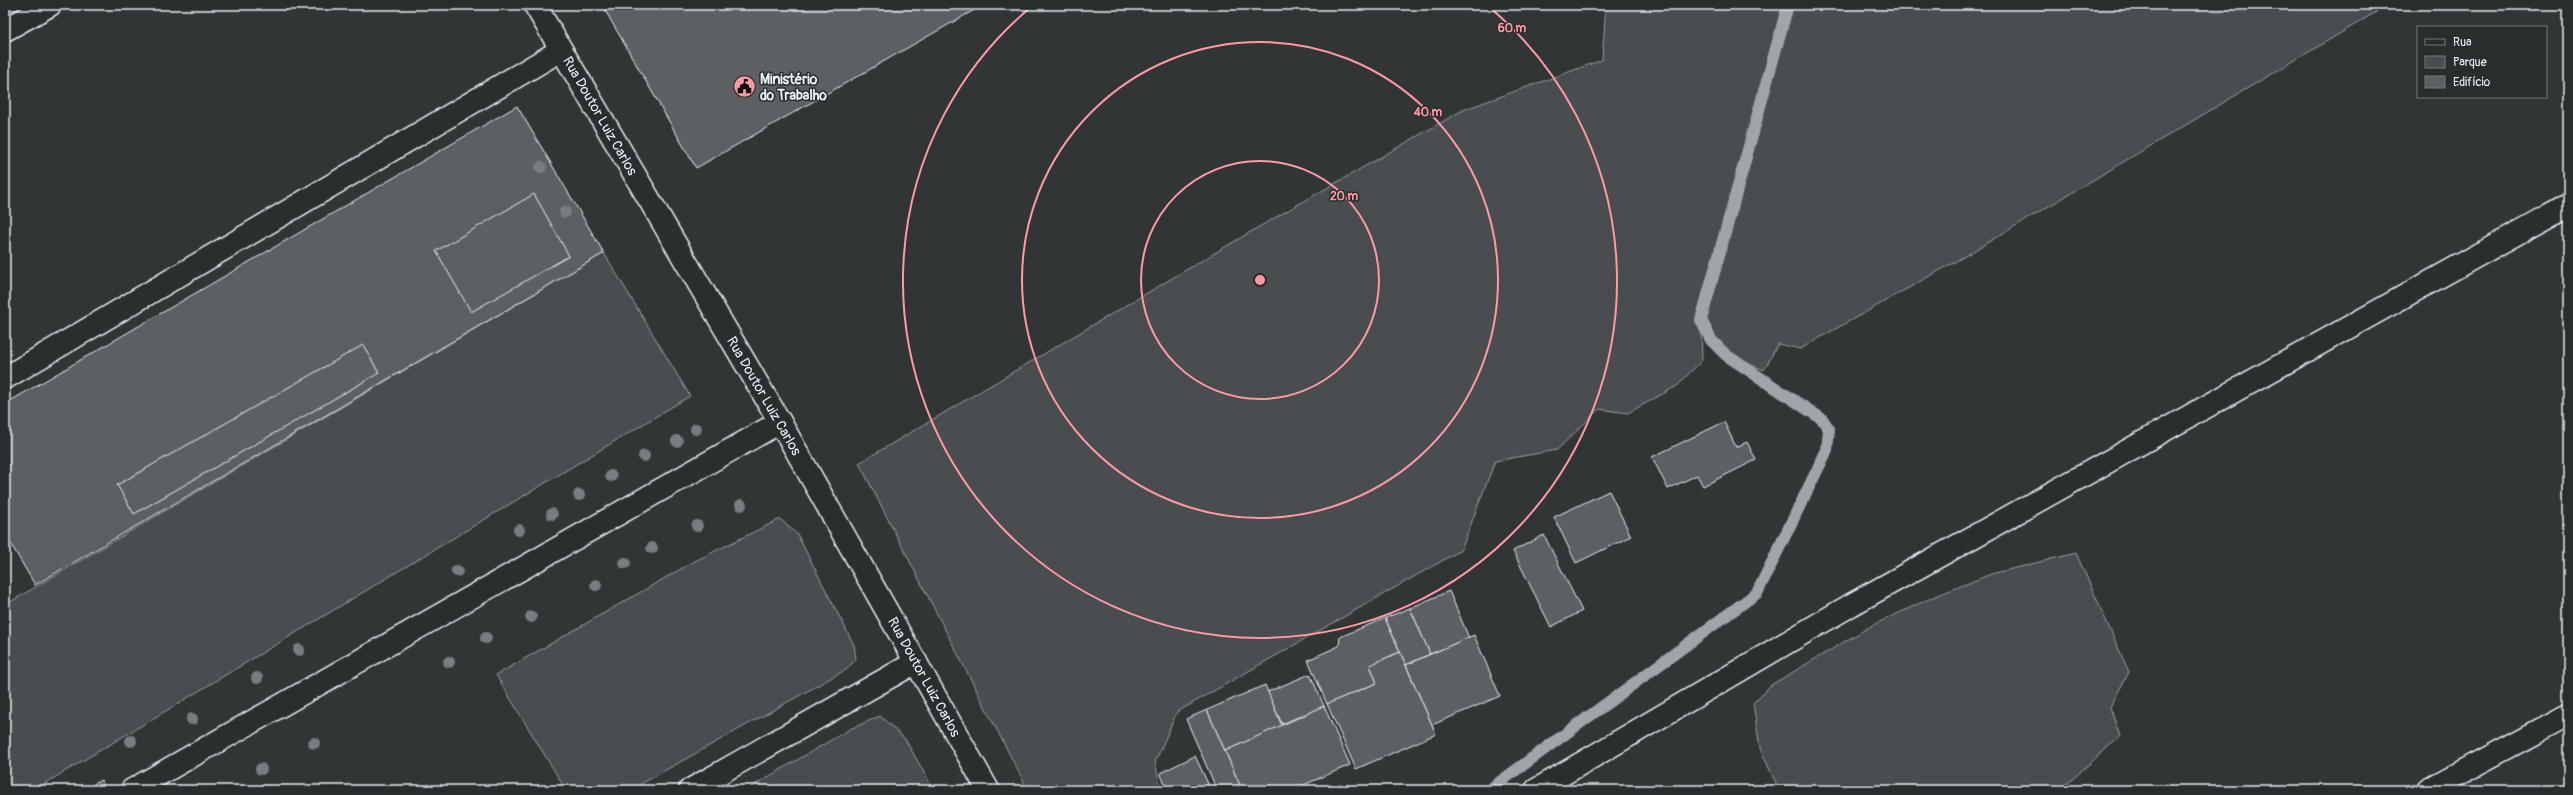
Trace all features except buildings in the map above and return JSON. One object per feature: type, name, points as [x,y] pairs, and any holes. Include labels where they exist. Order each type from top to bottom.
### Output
[{"type":"street","points":[[5,30],[50,5]]},
{"type":"street","name":"Rua Doutor Luiz Carlos","points":[[535,5],[780,422],[988,790]]},
{"type":"street","points":[[5,378],[561,50]]},
{"type":"street","points":[[1536,790],[1851,606],[2568,205]]},
{"type":"street","points":[[132,790],[780,422]]},
{"type":"street","points":[[690,790],[916,662]]},
{"type":"street","points":[[2428,790],[2568,715]]},
{"type":"green space","points":[[1606,5],[2388,5],[1953,263],[1800,349],[1778,344],[1764,370],[1726,355],[1711,340],[1701,321],[1702,360],[1677,386],[1628,413],[1599,409],[1557,450],[1495,461],[1461,550],[1177,712],[1155,762],[1161,790],[1028,790],[859,463],[1264,224],[1463,110],[1602,60]]},
{"type":"green space","points":[[604,253],[690,396],[34,790],[5,790],[5,605]]},
{"type":"green space","points":[[780,519],[797,534],[854,645],[856,659],[847,669],[630,790],[566,790],[496,675],[693,562]]},
{"type":"green space","points":[[2076,553],[2129,672],[2110,707],[2120,736],[2068,783],[2053,790],[1779,790],[1760,748],[1753,703],[1771,685],[1871,626],[1931,598],[1991,574]]},
{"type":"green space","points":[[880,716],[905,739],[934,790],[746,790],[850,729]]},
{"type":"waterway","points":[[1489,790],[1757,593],[1827,450],[1829,429],[1822,419],[1726,355],[1711,340],[1701,320],[1788,5]]},
{"type":"place","name":"Ministério do Trabalho","points":[[744,87]]}]
